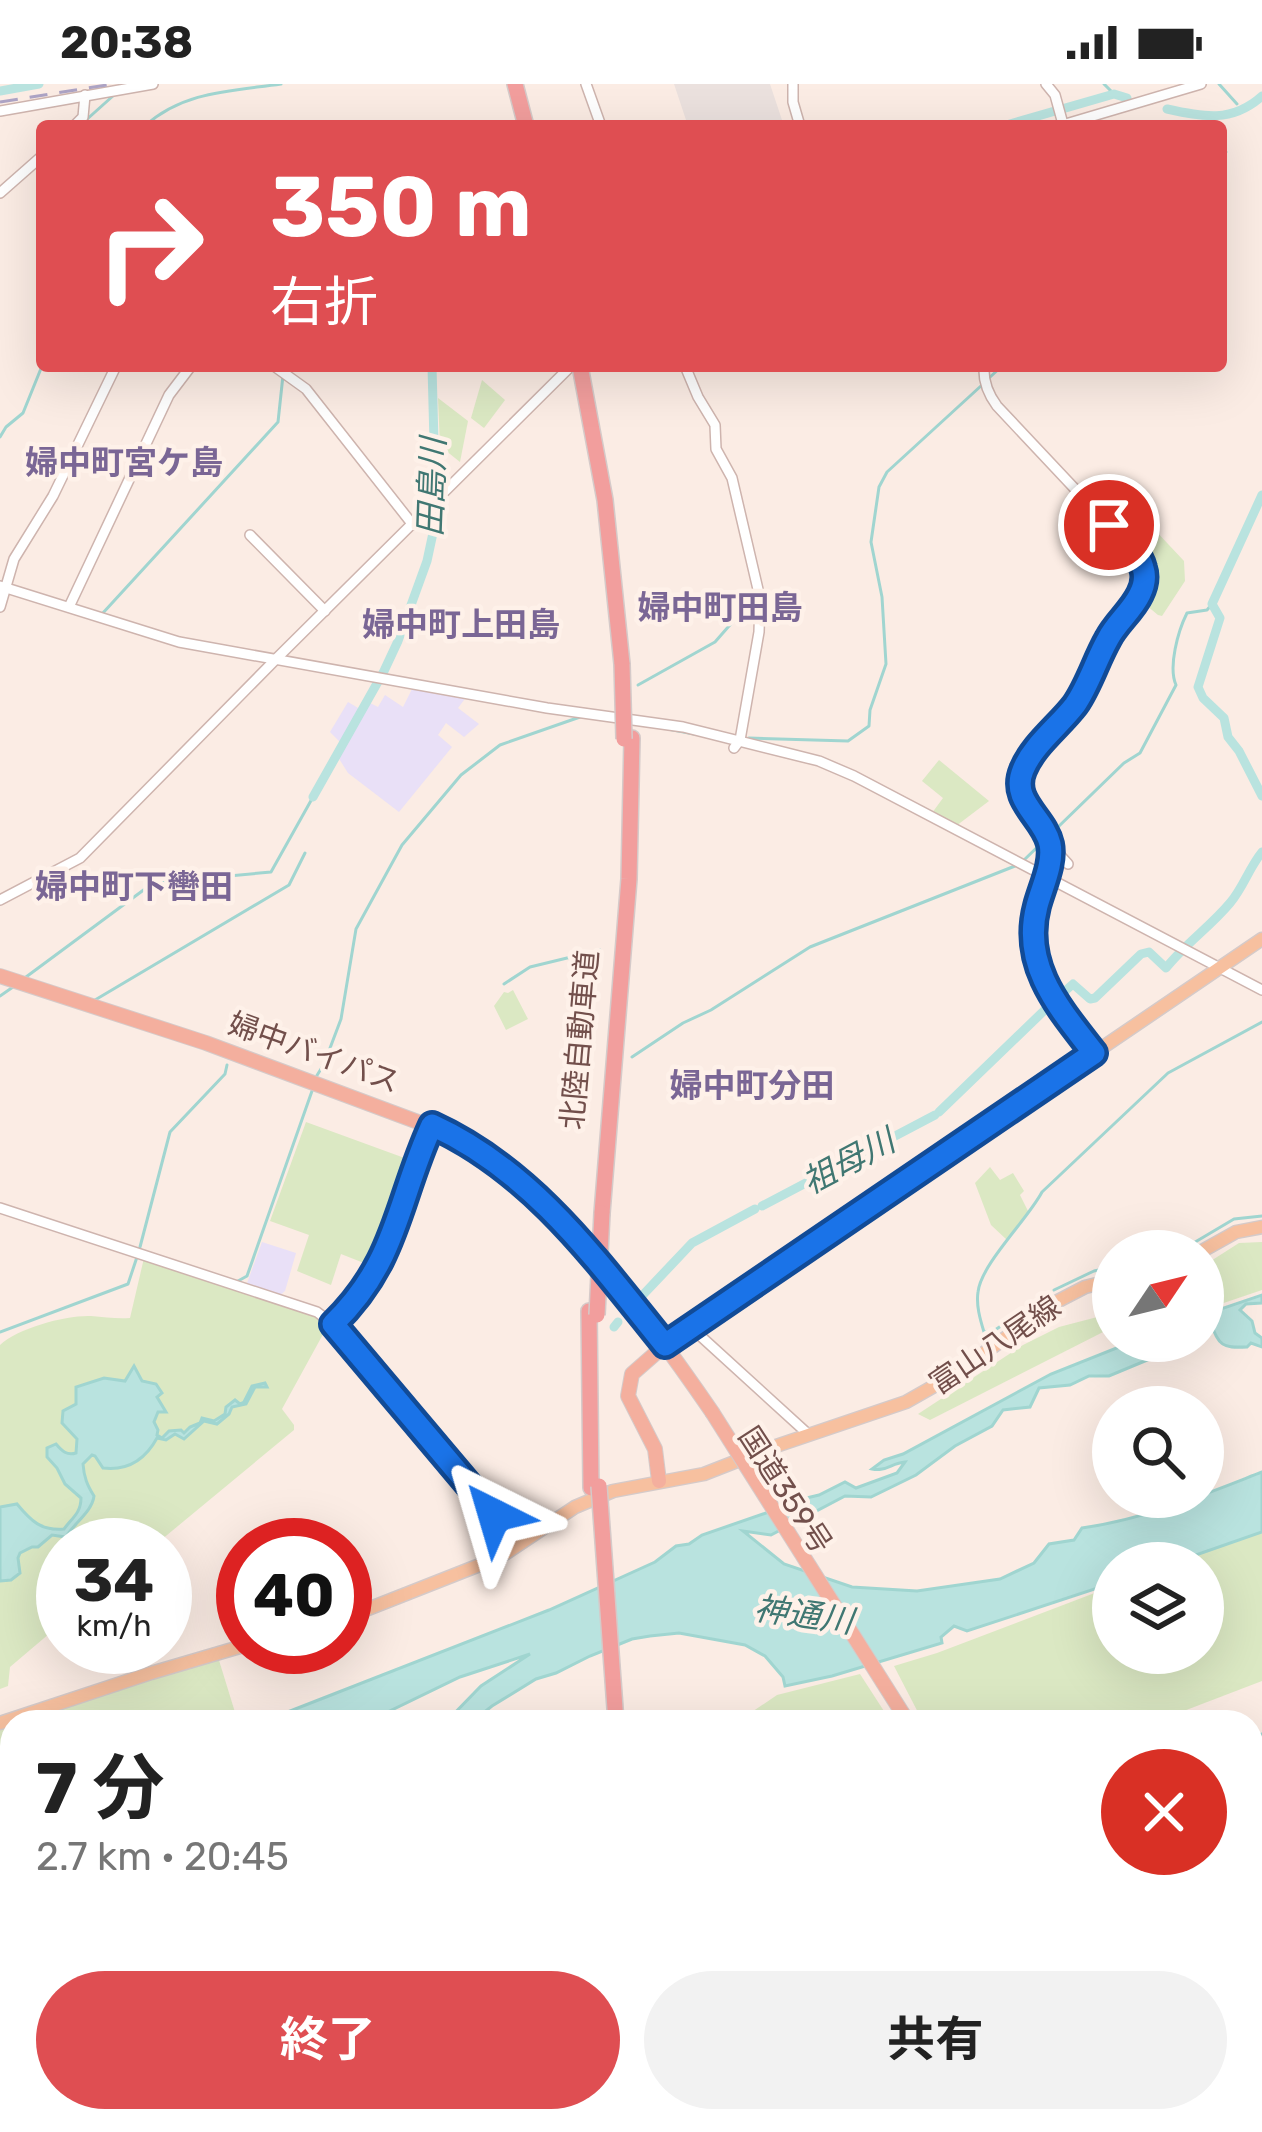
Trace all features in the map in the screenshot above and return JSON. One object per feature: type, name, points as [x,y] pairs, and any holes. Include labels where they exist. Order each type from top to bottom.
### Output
[{"type":"highway","points":[[511,84],[520,120]]},
{"type":"highway","name":"北陸自動車道","points":[[582,372],[597,430],[614,533],[626,664],[631,833],[602,1145],[593,1313],[595,1487],[610,1710]]},
{"type":"highway","name":"婦中バイパス","points":[[0,979],[431,1128],[488,1162],[546,1209],[662,1351]]},
{"type":"highway","points":[[659,1481],[655,1449],[628,1396],[632,1374],[662,1351]]},
{"type":"highway","name":"国道359号","points":[[662,1351],[709,1414],[897,1710]]},
{"type":"main road","points":[[662,1351],[1262,943]]},
{"type":"main road","points":[[662,1351],[1223,969]]},
{"type":"main road","points":[[1224,1239],[1262,1227]]},
{"type":"main road","name":"富山八尾線","points":[[372,1607],[500,1557],[575,1507],[614,1490],[704,1474],[906,1402],[1058,1300],[1092,1285]]},
{"type":"main road","points":[[39,1710],[216,1654]]},
{"type":"street","points":[[0,111],[153,84]]},
{"type":"street","points":[[586,84],[599,120]]},
{"type":"street","points":[[793,84],[798,120]]},
{"type":"street","points":[[1046,84],[1060,117],[1202,84]]},
{"type":"street","points":[[80,120],[86,95]]},
{"type":"street","points":[[0,193],[36,161]]},
{"type":"street","points":[[0,607],[17,554],[53,496],[113,372]]},
{"type":"street","points":[[69,608],[169,395],[186,372]]},
{"type":"street","points":[[286,372],[306,389],[412,524]]},
{"type":"street","points":[[0,900],[80,858],[412,524],[574,372]]},
{"type":"street","points":[[688,372],[715,425],[716,449],[732,478],[760,598],[759,632],[737,744]]},
{"type":"street","points":[[984,372],[997,406],[1138,556],[1144,570],[1142,589],[1109,636],[1076,704],[1023,768],[1025,804],[1046,831],[1051,851],[1032,926],[1034,952],[1052,999],[1094,1053]]},
{"type":"street","points":[[250,536],[325,610]]},
{"type":"street","points":[[3,587],[179,642],[547,708],[682,727],[820,761],[1262,990]]},
{"type":"street","points":[[1051,851],[1068,864]]},
{"type":"street","points":[[333,1324],[375,1274],[431,1128]]},
{"type":"street","points":[[0,1208],[317,1312],[333,1324],[512,1538]]},
{"type":"street","points":[[695,1331],[808,1435]]},
{"type":"shaded area","points":[[674,84],[770,84],[782,120],[686,120]]},
{"type":"shaded area","points":[[413,687],[467,696],[458,708],[479,724],[464,737],[446,723],[438,735],[452,747],[399,812],[348,773],[338,757],[343,745],[330,732],[348,702],[365,712],[370,703],[378,707],[385,695],[403,707]]},
{"type":"shaded area","points":[[262,1242],[296,1253],[285,1291],[278,1297],[246,1286]]},
{"type":"green space","points":[[482,380],[505,400],[484,428],[471,418]]},
{"type":"green space","points":[[438,398],[468,421],[460,462],[440,446]]},
{"type":"green space","points":[[1153,528],[1184,561],[1185,581],[1162,616],[1140,600],[1147,566],[1135,545]]},
{"type":"green space","points":[[939,760],[989,801],[956,826],[932,813],[943,798],[922,781]]},
{"type":"green space","points":[[513,990],[528,1019],[506,1030],[494,1006],[504,992]]},
{"type":"green space","points":[[306,1122],[410,1160],[374,1267],[341,1254],[331,1285],[297,1271],[309,1235],[270,1221]]},
{"type":"green space","points":[[990,1167],[1000,1180],[1013,1173],[1024,1191],[1020,1195],[1029,1213],[1007,1240],[991,1225],[975,1183]]},
{"type":"green space","points":[[1262,1242],[1262,1290],[1224,1303],[1224,1253],[1239,1243]]},
{"type":"green space","points":[[144,1258],[315,1314],[327,1327],[282,1409],[294,1430],[188,1518],[36,1518],[36,1645],[10,1667],[8,1686],[0,1689],[0,1345],[18,1333],[56,1320],[130,1318]]},
{"type":"green space","points":[[1092,1318],[1092,1338],[930,1420],[918,1414],[1023,1345],[1059,1327]]},
{"type":"green space","points":[[1262,1532],[1262,1681],[1186,1710],[917,1710],[894,1666],[1092,1594],[1092,1674],[1224,1674],[1224,1545]]},
{"type":"green space","points":[[216,1658],[216,1674],[223,1674],[234,1710],[43,1710],[162,1674],[192,1674],[192,1665]]},
{"type":"green space","points":[[860,1674],[883,1710],[755,1710],[777,1695]]},
{"type":"water","points":[[1262,1295],[1262,1303],[1246,1304],[1240,1310],[1252,1321],[1262,1347],[1224,1344],[1224,1308]]},
{"type":"water","name":"神通川","points":[[1092,1358],[1092,1362],[1143,1362],[1109,1376],[1039,1388],[1030,1407],[1003,1410],[992,1426],[916,1475],[871,1497],[845,1496],[771,1535],[743,1531],[784,1564],[852,1587],[917,1591],[1000,1579],[1034,1563],[1049,1544],[1074,1540],[1082,1528],[1129,1518],[1224,1518],[1224,1486],[1262,1472],[1262,1532],[1224,1545],[1092,1542],[1092,1590],[967,1631],[954,1626],[941,1637],[942,1643],[785,1686],[765,1656],[745,1645],[679,1633],[632,1639],[536,1679],[487,1710],[458,1710],[481,1686],[530,1654],[460,1677],[392,1710],[293,1710],[549,1610],[702,1535],[845,1482],[856,1488],[897,1473],[905,1462],[872,1469],[1051,1374]]},
{"type":"water","points":[[134,1366],[142,1381],[156,1384],[162,1393],[157,1397],[166,1412],[158,1412],[154,1422],[162,1438],[169,1431],[184,1433],[202,1418],[214,1421],[235,1400],[244,1402],[252,1386],[265,1383],[267,1387],[255,1387],[246,1404],[232,1407],[217,1424],[204,1421],[184,1439],[175,1434],[166,1440],[157,1438],[128,1466],[103,1468],[92,1455],[83,1464],[93,1502],[81,1518],[73,1518],[81,1498],[65,1484],[47,1457],[47,1448],[56,1444],[65,1452],[76,1453],[77,1439],[62,1423],[63,1411],[76,1404],[76,1387],[104,1378],[125,1381]]},
{"type":"water","points":[[17,1504],[36,1523],[36,1547],[20,1553],[20,1573],[0,1581],[0,1507]]},
{"type":"waterway","points":[[0,91],[39,84]]},
{"type":"waterway","points":[[152,120],[192,99],[281,84]]},
{"type":"waterway","points":[[1104,84],[1114,94]]},
{"type":"waterway","points":[[1219,84],[1237,104]]},
{"type":"waterway","name":"田島川","points":[[1024,120],[1114,94],[1127,98]]},
{"type":"waterway","points":[[86,120],[114,95]]},
{"type":"waterway","name":"田島川","points":[[1167,109],[1205,116],[1228,114],[1262,96]]},
{"type":"waterway","points":[[0,437],[23,413],[40,372]]},
{"type":"waterway","points":[[102,614],[278,422],[283,372]]},
{"type":"waterway","name":"田島川","points":[[313,797],[384,671],[427,561],[436,519],[432,372]]},
{"type":"waterway","points":[[989,378],[996,372]]},
{"type":"waterway","points":[[749,738],[848,741],[869,726],[886,664],[882,597],[871,542],[879,487],[887,472],[982,385]]},
{"type":"waterway","name":"祖母川","points":[[1262,495],[1212,604],[1220,618],[1198,687],[1224,718],[1228,737],[1262,796]]},
{"type":"waterway","points":[[638,685],[715,642],[754,589]]},
{"type":"waterway","points":[[1023,861],[1140,753],[1176,685],[1175,649],[1187,613],[1207,610],[1212,604]]},
{"type":"waterway","points":[[316,1077],[341,1019],[356,929],[402,845],[461,775],[500,745],[580,717]]},
{"type":"waterway","points":[[668,729],[694,734]]},
{"type":"waterway","points":[[26,977],[153,883],[271,872],[313,797]]},
{"type":"waterway","name":"祖母川","points":[[1056,999],[1073,984],[1095,998],[1141,954],[1149,952],[1166,968],[1230,903],[1262,852]]},
{"type":"waterway","points":[[95,1000],[289,885],[305,853]]},
{"type":"waterway","points":[[632,1057],[810,947],[1015,866]]},
{"type":"waterway","points":[[504,984],[530,967],[600,950]]},
{"type":"waterway","points":[[0,996],[13,987]]},
{"type":"waterway","name":"祖母川","points":[[939,1112],[1052,1003]]},
{"type":"waterway","points":[[1049,1294],[995,1330],[984,1332],[978,1302],[981,1281],[1042,1192],[1168,1073],[1262,1022]]},
{"type":"waterway","points":[[140,1247],[170,1132],[225,1074],[227,1065]]},
{"type":"waterway","points":[[238,1281],[247,1276],[312,1091]]},
{"type":"waterway","name":"祖母川","points":[[762,1206],[935,1115]]},
{"type":"waterway","name":"祖母川","points":[[640,1298],[692,1243],[755,1209]]},
{"type":"waterway","points":[[1215,1230],[1234,1219],[1262,1216]]},
{"type":"waterway","points":[[0,1332],[128,1284],[137,1257]]},
{"type":"waterway","points":[[1054,1290],[1092,1272]]},
{"type":"waterway","name":"祖母川","points":[[614,1327],[618,1322]]},
{"type":"railway","points":[[0,102],[113,84]]},
{"type":"district","name":"婦中町宮ケ島","points":[[124,462]]},
{"type":"district","name":"婦中町田島","points":[[720,607]]},
{"type":"district","name":"婦中町上田島","points":[[461,624]]},
{"type":"district","name":"婦中町下轡田","points":[[134,886]]},
{"type":"district","name":"婦中町分田","points":[[752,1085]]},
{"type":"route","points":[[494,1515],[333,1324],[375,1274],[432,1125],[491,1157],[548,1206],[665,1345],[1094,1053],[1052,999],[1034,952],[1032,926],[1051,851],[1046,831],[1025,804],[1021,778],[1033,754],[1076,704],[1109,636],[1142,589],[1144,570],[1138,556],[1109,525]]}]
